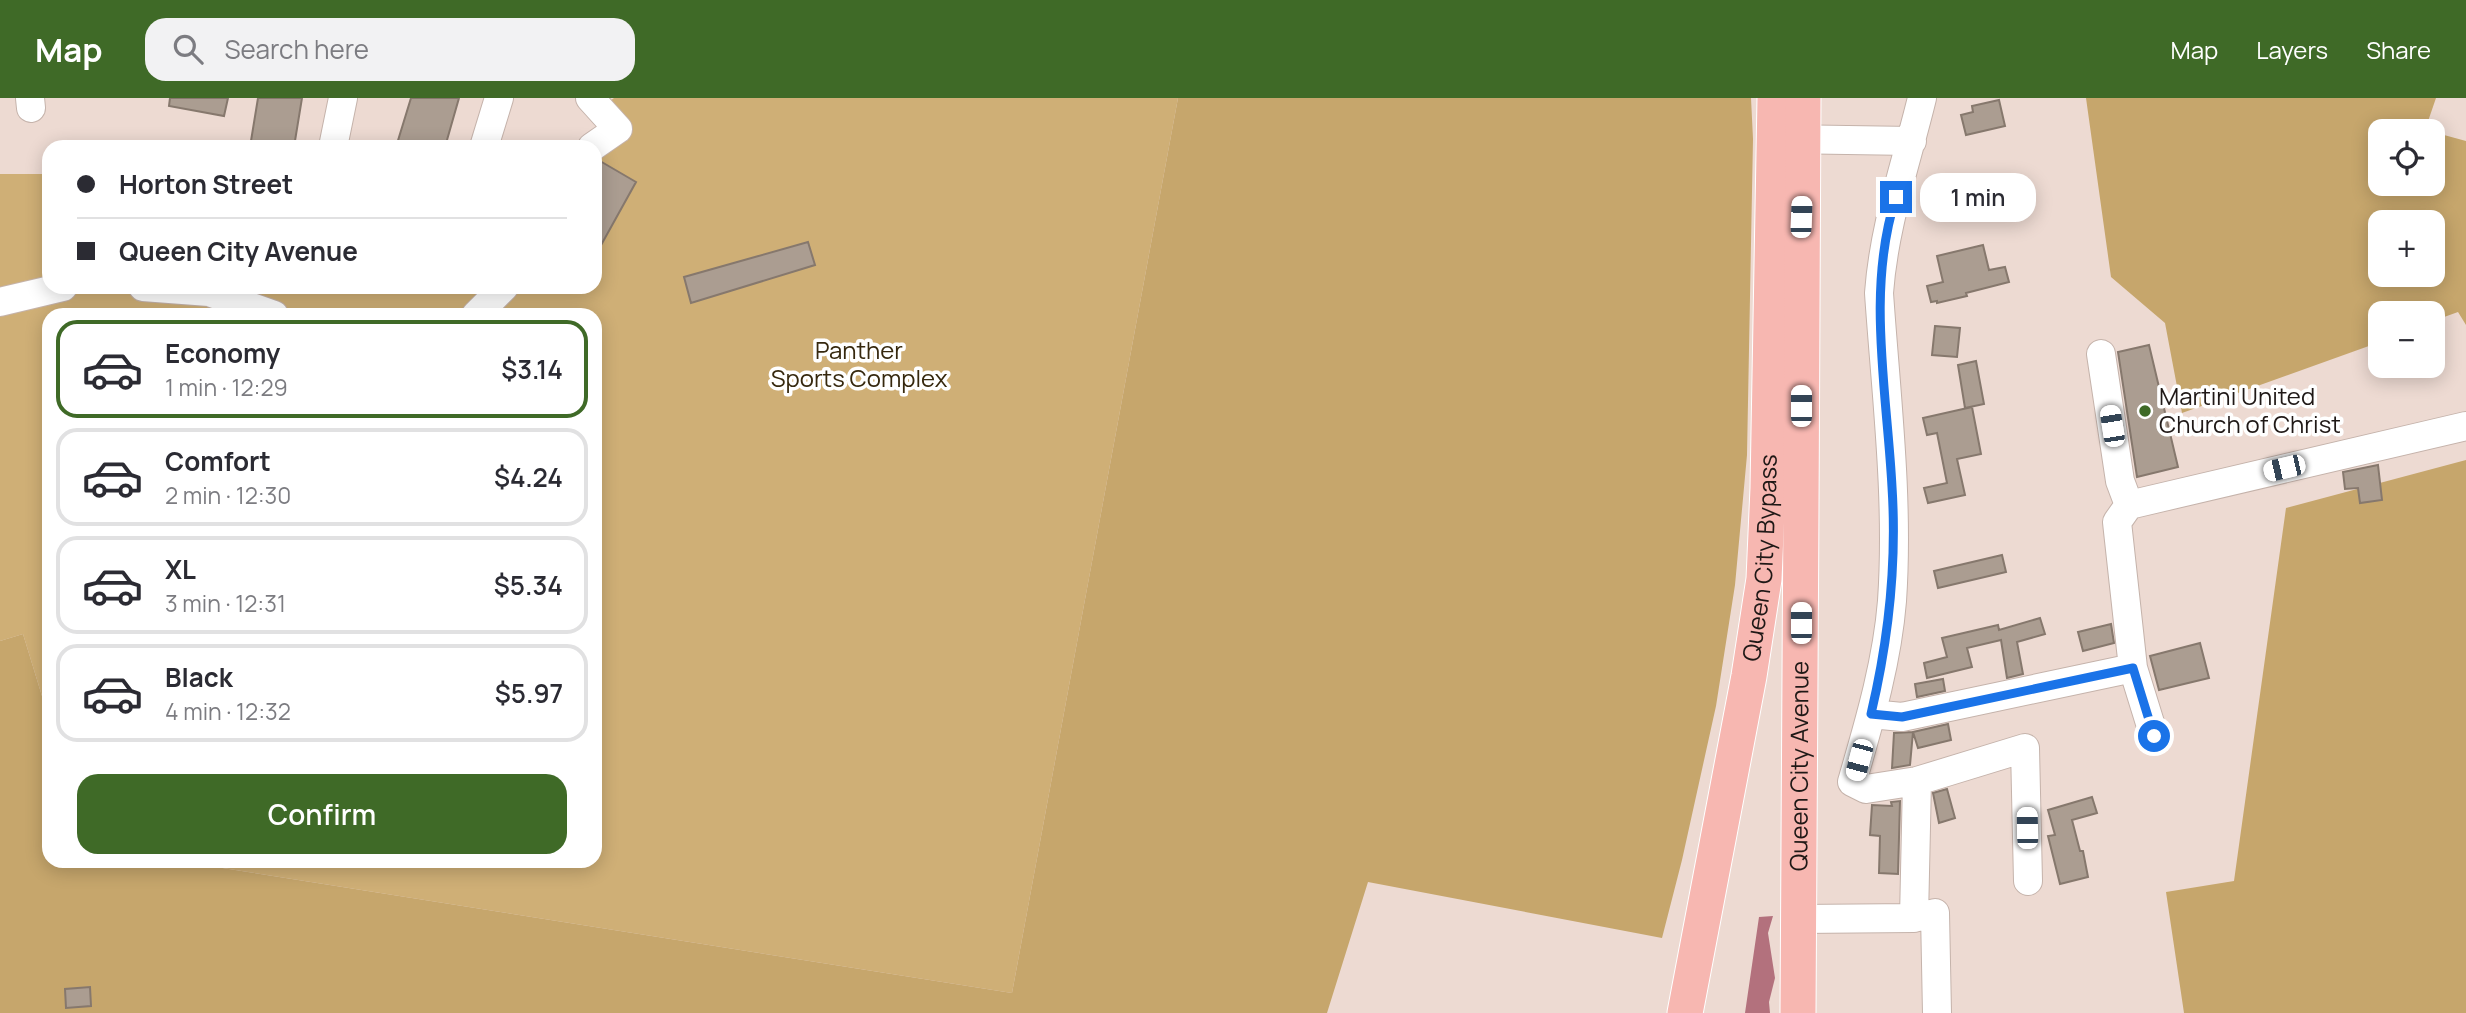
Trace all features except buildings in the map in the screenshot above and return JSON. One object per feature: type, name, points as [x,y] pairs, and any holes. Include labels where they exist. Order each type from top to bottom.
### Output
[{"type":"main road","name":"Queen City Bypass","points":[[1775,98],[1789,140]]},
{"type":"main road","name":"Queen City Bypass","points":[[1685,1013],[1746,690],[1764,579],[1789,140],[1803,98]]},
{"type":"main road","name":"Queen City Avenue","points":[[1789,140],[1798,1013]]},
{"type":"street","points":[[334,140],[343,98]]},
{"type":"street","points":[[486,140],[499,98]]},
{"type":"street","points":[[1922,98],[1881,256],[1879,293],[1894,546],[1892,603],[1884,658],[1853,782],[1866,789],[1917,781],[2025,748],[2028,881]]},
{"type":"street","points":[[595,104],[618,129],[602,140]]},
{"type":"street","points":[[1789,140],[1912,141]]},
{"type":"street","points":[[0,302],[42,292]]},
{"type":"street","points":[[215,294],[254,308]]},
{"type":"street","points":[[483,308],[497,294]]},
{"type":"street","points":[[2101,354],[2120,481],[2129,505]]},
{"type":"street","points":[[2154,736],[2133,668],[2117,522],[2129,505],[2466,426]]},
{"type":"street","points":[[1871,714],[1902,717],[2133,668]]},
{"type":"street","points":[[1914,918],[1917,781]]},
{"type":"street","points":[[1799,919],[1914,918],[1935,913],[1937,1013]]},
{"type":"green space","name":"Panther Sports Complex","points":[[614,98],[1178,98],[1012,993],[222,868],[602,868],[602,308],[42,308],[42,696],[23,634],[0,641],[0,174],[42,174],[42,294],[602,294],[602,141],[617,129],[599,109]]},
{"type":"shaded area","points":[[1178,98],[1751,98],[1753,139],[1747,455],[1735,585],[1716,706],[1662,938],[1368,882],[1327,1013],[0,1013],[0,641],[23,634],[42,696],[42,868],[222,868],[1012,993]]},
{"type":"shaded area","points":[[2086,98],[2436,98],[2429,119],[2368,119],[2368,196],[2445,196],[2445,135],[2466,141],[2466,325],[2458,312],[2445,317],[2445,301],[2368,301],[2368,346],[2182,413],[2165,323],[2111,277]]},
{"type":"shaded area","points":[[2466,460],[2466,1013],[2184,1013],[2166,892],[2234,881],[2286,508]]},
{"type":"shaded area","points":[[1773,916],[1768,933],[1775,978],[1769,1002],[1770,1013],[1745,1013],[1759,917]]},
{"type":"place","name":"Martini United Church of Christ","points":[[2145,411]]},
{"type":"route","points":[[1896,197],[1881,256],[1879,293],[1892,490],[1892,603],[1884,658],[1871,714],[1902,717],[2133,668],[2154,736]]}]
